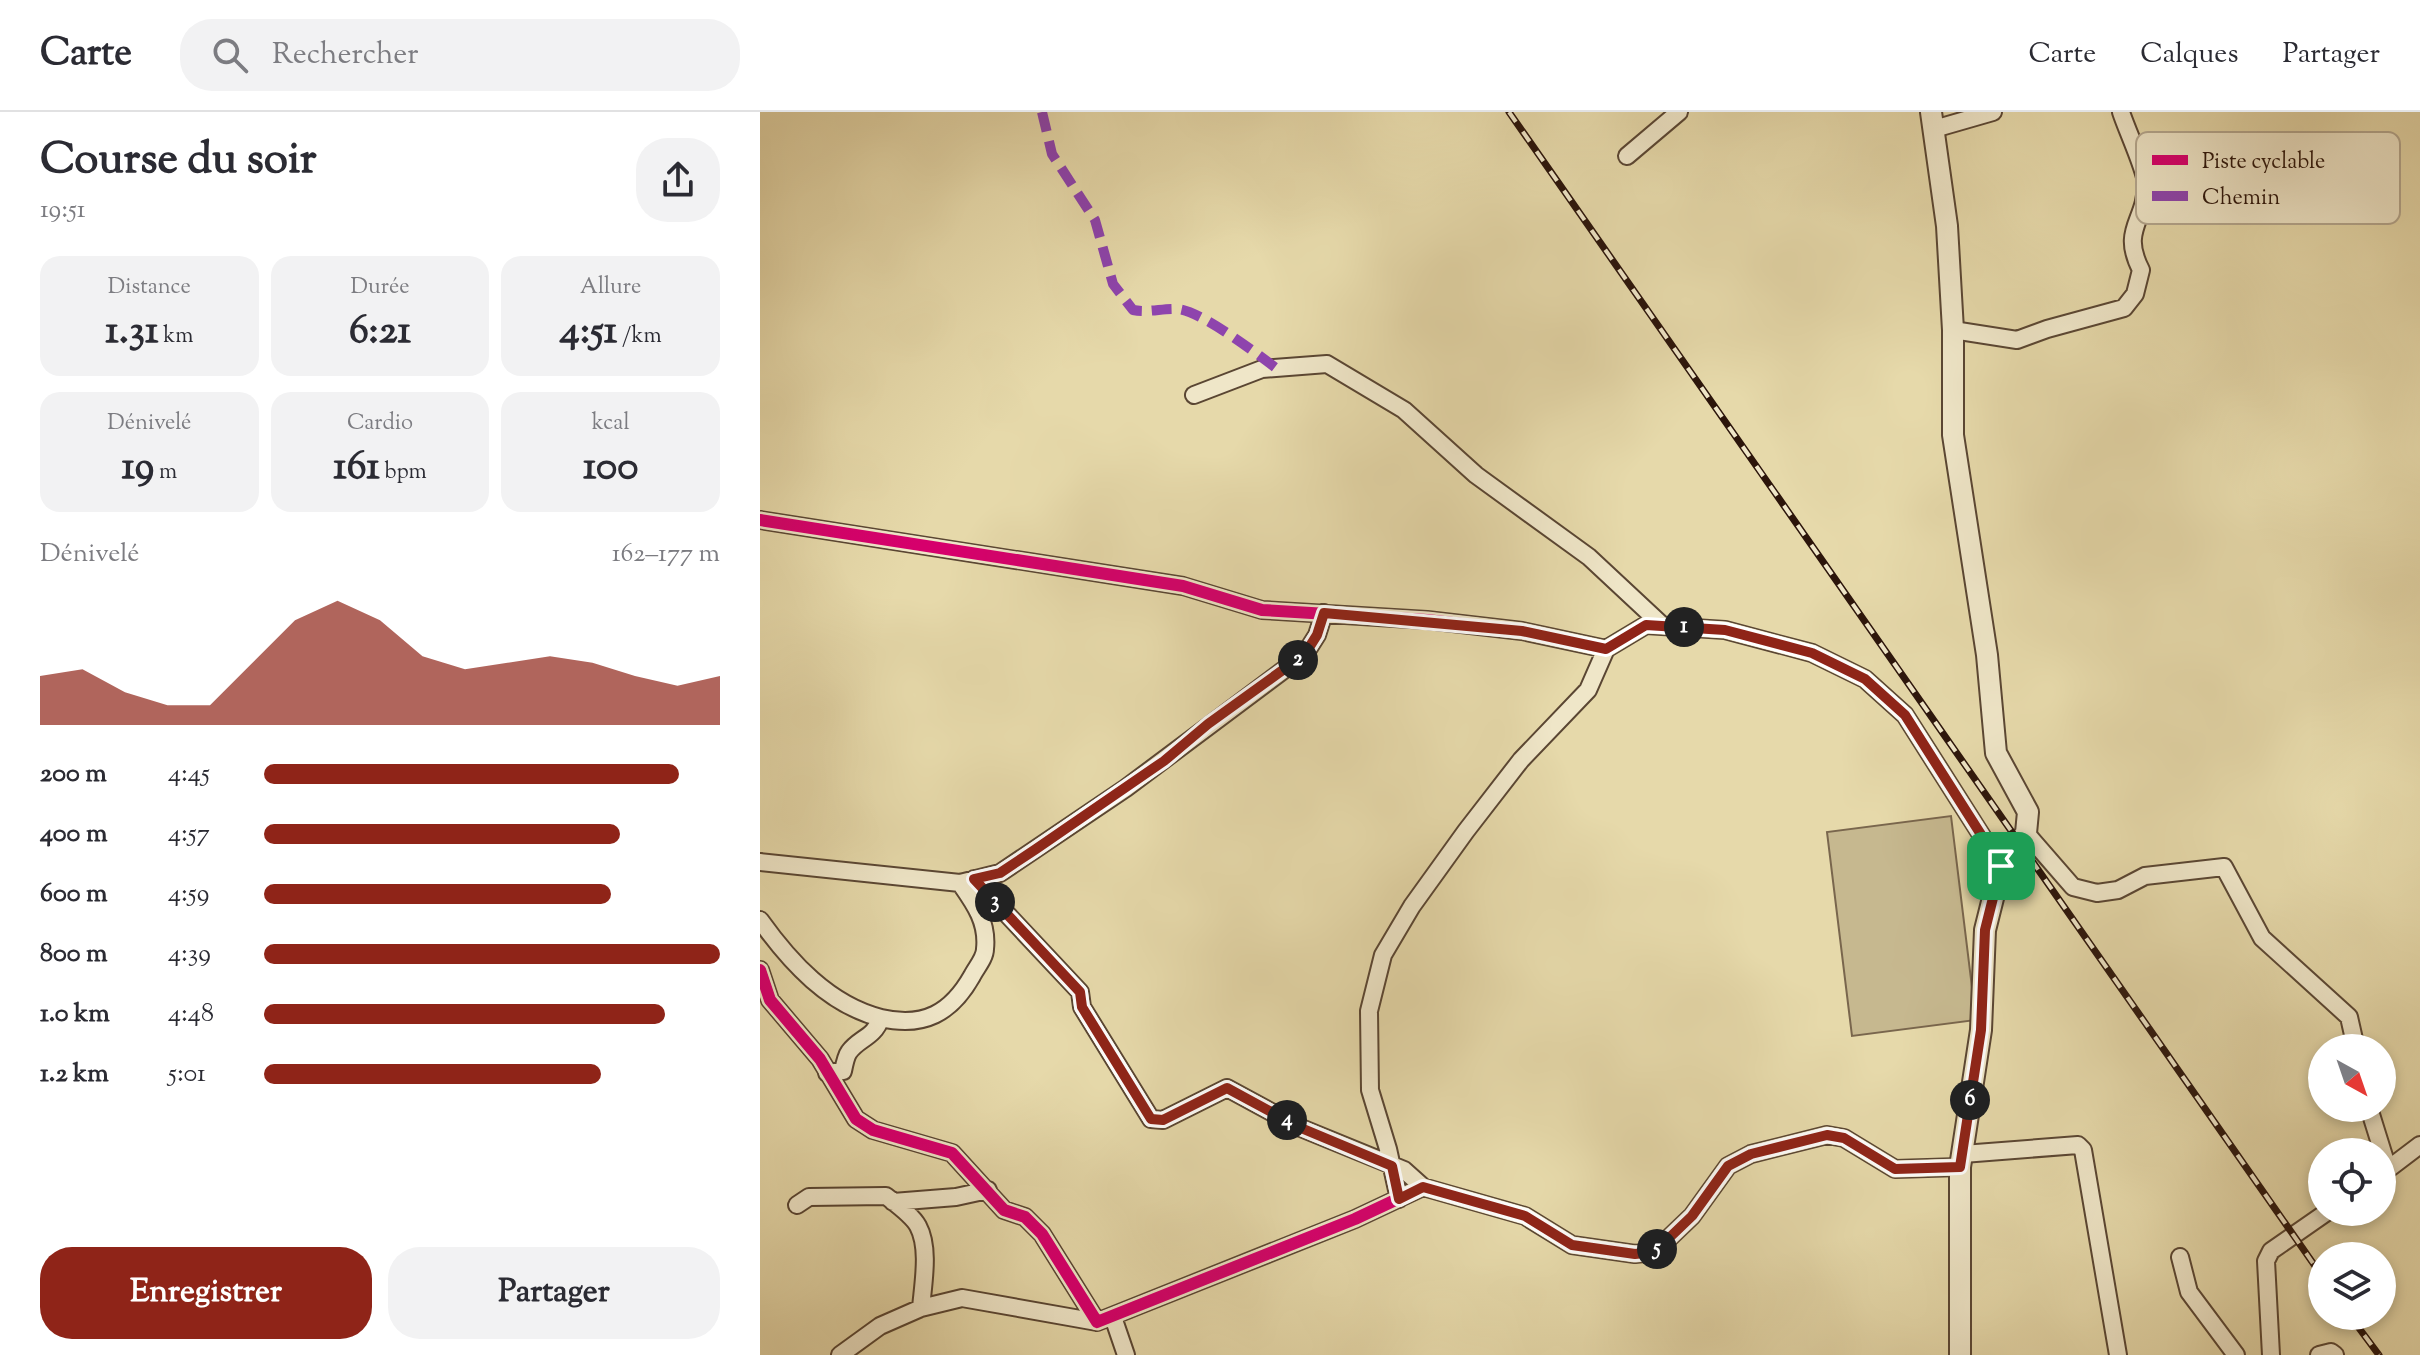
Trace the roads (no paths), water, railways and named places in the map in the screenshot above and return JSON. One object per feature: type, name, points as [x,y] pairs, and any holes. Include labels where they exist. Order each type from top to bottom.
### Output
[{"type":"street","points":[[1627,156],[1679,112]]},
{"type":"street","points":[[1960,1355],[1961,1160],[1981,1030],[1985,930],[2001,866],[2026,833],[2028,812],[1996,753],[1987,655],[1953,435],[1953,330],[1947,226],[1932,120],[1993,112]]},
{"type":"street","points":[[2121,112],[2136,153]]},
{"type":"street","points":[[1953,330],[2017,340],[2072,321],[2124,308],[2135,294],[2141,270],[2132,253],[2132,234],[2136,224]]},
{"type":"street","points":[[1194,395],[1262,369],[1327,364],[1404,410],[1476,475],[1589,557],[1663,626]]},
{"type":"street","points":[[760,520],[1183,586],[1262,610],[1522,631],[1606,649]]},
{"type":"street","points":[[760,862],[967,881],[1000,873],[1164,761],[1208,724],[1305,654],[1317,635],[1324,613]]},
{"type":"street","points":[[1399,1199],[1370,1090],[1369,1011],[1383,955],[1412,906],[1466,831],[1521,760],[1588,690],[1606,649],[1646,625],[1725,630],[1812,653],[1865,679],[1905,715],[2001,866]]},
{"type":"street","points":[[2026,833],[2073,887],[2097,893],[2118,890],[2145,876],[2224,867],[2262,938],[2349,1017],[2353,1034]]},
{"type":"street","points":[[760,920],[781,950],[813,982],[848,1004],[881,1018],[914,1022],[936,1016],[962,993],[986,951],[981,914],[967,881]]},
{"type":"street","points":[[967,881],[1080,992],[1082,1007],[1151,1119],[1163,1120],[1227,1088],[1301,1128],[1404,1170],[1423,1187],[1525,1216],[1572,1245],[1635,1254],[1653,1252],[1692,1216],[1728,1166],[1751,1154],[1827,1135],[1844,1138],[1895,1169],[2078,1145],[2083,1150],[2118,1355]]},
{"type":"street","points":[[760,970],[770,1000],[780,1016],[804,1038],[856,1119],[865,1126],[944,1148],[988,1190],[1004,1210],[1025,1217],[1042,1234],[1105,1319],[1126,1355]]},
{"type":"street","points":[[827,1073],[843,1071],[849,1051],[866,1040],[881,1018]]},
{"type":"street","points":[[2396,1163],[2420,1145]]},
{"type":"street","points":[[840,1355],[880,1326],[921,1308],[962,1298],[1105,1319],[1423,1187]]},
{"type":"street","points":[[893,1202],[956,1197],[988,1190]]},
{"type":"street","points":[[797,1205],[809,1197],[886,1196],[918,1225],[921,1234],[921,1308]]},
{"type":"street","points":[[2271,1355],[2266,1261],[2271,1251],[2308,1225]]},
{"type":"street","points":[[2180,1257],[2189,1292],[2236,1355]]},
{"type":"street","points":[[2319,1355],[2331,1352],[2335,1355]]},
{"type":"railway","points":[[1509,112],[2308,1256]]},
{"type":"railway","points":[[2360,1330],[2379,1355]]}]
